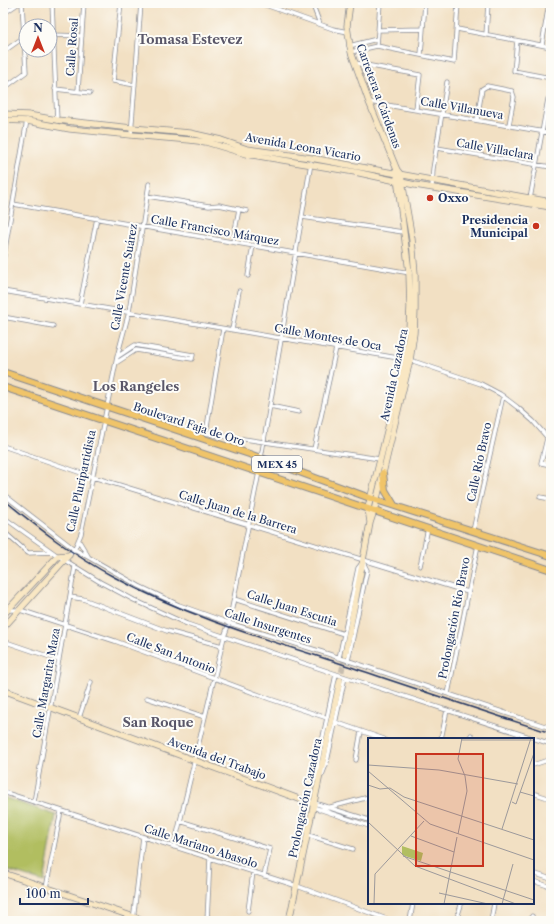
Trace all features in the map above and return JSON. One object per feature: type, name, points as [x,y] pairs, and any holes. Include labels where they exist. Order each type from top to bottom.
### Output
[{"type":"main road","name":"Boulevard Faja de Oro","points":[[3,372],[261,458],[374,499],[551,556]]},
{"type":"main road","name":"MEX 45","points":[[3,387],[551,570]]},
{"type":"main road","points":[[383,473],[385,490],[394,505]]},
{"type":"street","points":[[3,14],[19,3]]},
{"type":"street","points":[[22,3],[23,18]]},
{"type":"street","points":[[52,3],[52,18]]},
{"type":"street","name":"Calle Rosal","points":[[78,91],[84,3]]},
{"type":"street","points":[[121,3],[113,81],[135,85]]},
{"type":"street","points":[[131,135],[141,3]]},
{"type":"street","points":[[260,3],[348,32]]},
{"type":"street","points":[[312,3],[320,24]]},
{"type":"street","name":"Carretera a Cárdenas","points":[[350,3],[348,32],[350,49],[369,102],[399,176]]},
{"type":"street","points":[[377,46],[380,3]]},
{"type":"street","points":[[421,55],[426,3]]},
{"type":"street","points":[[350,49],[377,46],[454,62],[458,3]]},
{"type":"street","points":[[486,35],[488,3]]},
{"type":"street","points":[[542,45],[549,3]]},
{"type":"street","points":[[378,30],[423,29]]},
{"type":"street","points":[[457,29],[551,47]]},
{"type":"street","points":[[58,35],[82,36]]},
{"type":"street","points":[[350,49],[377,40]]},
{"type":"street","points":[[3,52],[18,41]]},
{"type":"street","points":[[518,41],[514,71],[551,78]]},
{"type":"street","points":[[3,89],[26,72],[25,58]]},
{"type":"street","points":[[54,58],[57,123]]},
{"type":"street","points":[[355,63],[420,75],[416,109]]},
{"type":"street","points":[[432,188],[433,169],[447,82]]},
{"type":"street","points":[[477,120],[482,89],[487,86],[512,91],[514,97],[509,125]]},
{"type":"street","points":[[56,89],[90,93]]},
{"type":"street","points":[[530,202],[541,131],[548,99]]},
{"type":"street","name":"Calle Villanueva","points":[[369,102],[551,133]]},
{"type":"street","name":"Avenida Leona Vicario","points":[[4,115],[131,135],[206,142],[246,154],[311,161]]},
{"type":"street","points":[[3,261],[27,118]]},
{"type":"street","name":"Avenida Leona Vicario","points":[[57,123],[158,130],[206,136],[247,149],[432,181],[551,207]]},
{"type":"street","points":[[157,137],[158,130]]},
{"type":"street","name":"Calle Villaclara","points":[[437,148],[551,167]]},
{"type":"street","points":[[261,458],[254,462],[253,466],[259,472],[266,469],[267,466],[261,458],[311,161]]},
{"type":"street","name":"Avenida Leona Vicario","points":[[399,176],[432,188],[530,202],[551,202]]},
{"type":"street","name":"Avenida Cazadora","points":[[399,176],[403,232],[412,273]]},
{"type":"street","name":"Calle Vicente Suárez","points":[[106,407],[129,312],[149,184]]},
{"type":"street","name":"Avenida Cazadora","points":[[374,499],[383,473],[407,360],[412,273],[412,239],[401,191]]},
{"type":"street","points":[[147,196],[209,206],[219,205],[247,211]]},
{"type":"street","name":"Calle Francisco Márquez","points":[[13,204],[412,273]]},
{"type":"street","points":[[234,242],[239,209]]},
{"type":"street","points":[[302,217],[403,232]]},
{"type":"street","points":[[80,304],[97,218]]},
{"type":"street","points":[[248,276],[253,245]]},
{"type":"street","name":"Calle Montes de Oca","points":[[3,291],[407,360],[481,384],[503,396],[518,406],[547,438]]},
{"type":"street","points":[[232,330],[239,291]]},
{"type":"street","points":[[3,317],[53,326]]},
{"type":"street","points":[[206,433],[224,329]]},
{"type":"street","points":[[116,363],[136,350],[192,359],[192,355],[135,345],[117,357]]},
{"type":"street","points":[[314,449],[336,348]]},
{"type":"street","points":[[160,354],[161,350]]},
{"type":"street","name":"Avenida Cazadora","points":[[374,499],[380,459],[407,360]]},
{"type":"street","name":"Calle Río Bravo","points":[[473,531],[503,396]]},
{"type":"street","points":[[270,406],[298,412]]},
{"type":"street","name":"Calle Pluripartidista","points":[[3,628],[65,561],[79,541],[83,528],[106,407]]},
{"type":"street","points":[[551,422],[541,463],[551,465]]},
{"type":"street","points":[[167,427],[380,459]]},
{"type":"street","name":"Calle Juan de la Barrera","points":[[3,446],[93,477],[468,592]]},
{"type":"street","name":"Calle Juan Escutia","points":[[174,847],[224,637],[230,623],[259,472]]},
{"type":"street","name":"Calle Insurgentes","points":[[3,494],[60,540],[91,559],[159,596],[230,623],[344,658],[551,728]]},
{"type":"street","points":[[540,497],[551,500]]},
{"type":"street","points":[[344,658],[374,499]]},
{"type":"street","points":[[3,517],[75,567],[134,600],[187,624],[336,674],[342,678],[533,738]]},
{"type":"street","points":[[420,566],[428,528]]},
{"type":"street","points":[[3,531],[28,553],[52,552]]},
{"type":"street","points":[[79,541],[83,550],[91,559]]},
{"type":"street","name":"Prolongación Río Bravo","points":[[448,694],[478,545]]},
{"type":"street","points":[[3,616],[58,556],[69,556]]},
{"type":"street","points":[[344,658],[344,634],[358,568],[363,561]]},
{"type":"street","name":"Calle Margarita Maza","points":[[34,802],[75,567]]},
{"type":"street","points":[[70,597],[83,599],[172,633],[222,646]]},
{"type":"street","name":"Calle Juan Escutia","points":[[234,599],[344,634]]},
{"type":"street","name":"Calle San Antonio","points":[[8,610],[20,610],[65,624],[164,659],[214,679],[327,718]]},
{"type":"street","points":[[3,641],[59,660]]},
{"type":"street","points":[[317,785],[318,761],[336,674]]},
{"type":"street","points":[[317,785],[321,780],[327,762],[342,678]]},
{"type":"street","name":"Prolongación Cazadora","points":[[289,921],[314,806],[317,785],[342,678]]},
{"type":"street","points":[[79,718],[91,682]]},
{"type":"street","name":"Avenida del Trabajo","points":[[3,690],[195,760],[368,826]]},
{"type":"street","points":[[147,698],[205,717]]},
{"type":"street","points":[[441,738],[447,710]]},
{"type":"street","points":[[335,722],[381,738]]},
{"type":"street","points":[[356,760],[361,731]]},
{"type":"street","points":[[534,738],[551,744]]},
{"type":"street","points":[[534,765],[551,759]]},
{"type":"street","name":"Calle Mariano Abasolo","points":[[3,792],[297,886],[392,921]]},
{"type":"street","points":[[534,793],[551,799]]},
{"type":"street","points":[[314,806],[327,807],[368,797]]},
{"type":"street","name":"Avenida del Trabajo","points":[[314,806],[327,807],[368,820]]},
{"type":"street","points":[[46,888],[61,811]]},
{"type":"street","points":[[180,821],[270,849],[264,876]]},
{"type":"street","points":[[308,835],[353,849]]},
{"type":"street","points":[[134,919],[143,837]]},
{"type":"street","points":[[207,921],[210,858]]},
{"type":"street","points":[[248,911],[253,872]]},
{"type":"street","points":[[3,873],[134,919],[146,921]]},
{"type":"street","points":[[534,873],[551,879]]},
{"type":"street","points":[[534,881],[551,887]]},
{"type":"street","points":[[410,921],[413,904]]},
{"type":"street","points":[[491,921],[494,904]]},
{"type":"street","points":[[456,921],[460,905]]},
{"type":"street","points":[[530,921],[532,916]]},
{"type":"green space","points":[[3,797],[56,815],[44,882],[3,869]]},
{"type":"tunnel","points":[[340,680],[345,655]]},
{"type":"railway","points":[[3,499],[43,531],[99,569],[168,603],[251,635],[551,733]]},
{"type":"place","name":"Oxxo","points":[[430,198]]},
{"type":"place","name":"Presidencia Municipal","points":[[536,226]]},
{"type":"district","name":"Tomasa Estevez","points":[[190,39]]},
{"type":"district","name":"Los Rangeles","points":[[136,386]]},
{"type":"district","name":"San Roque","points":[[158,722]]}]
